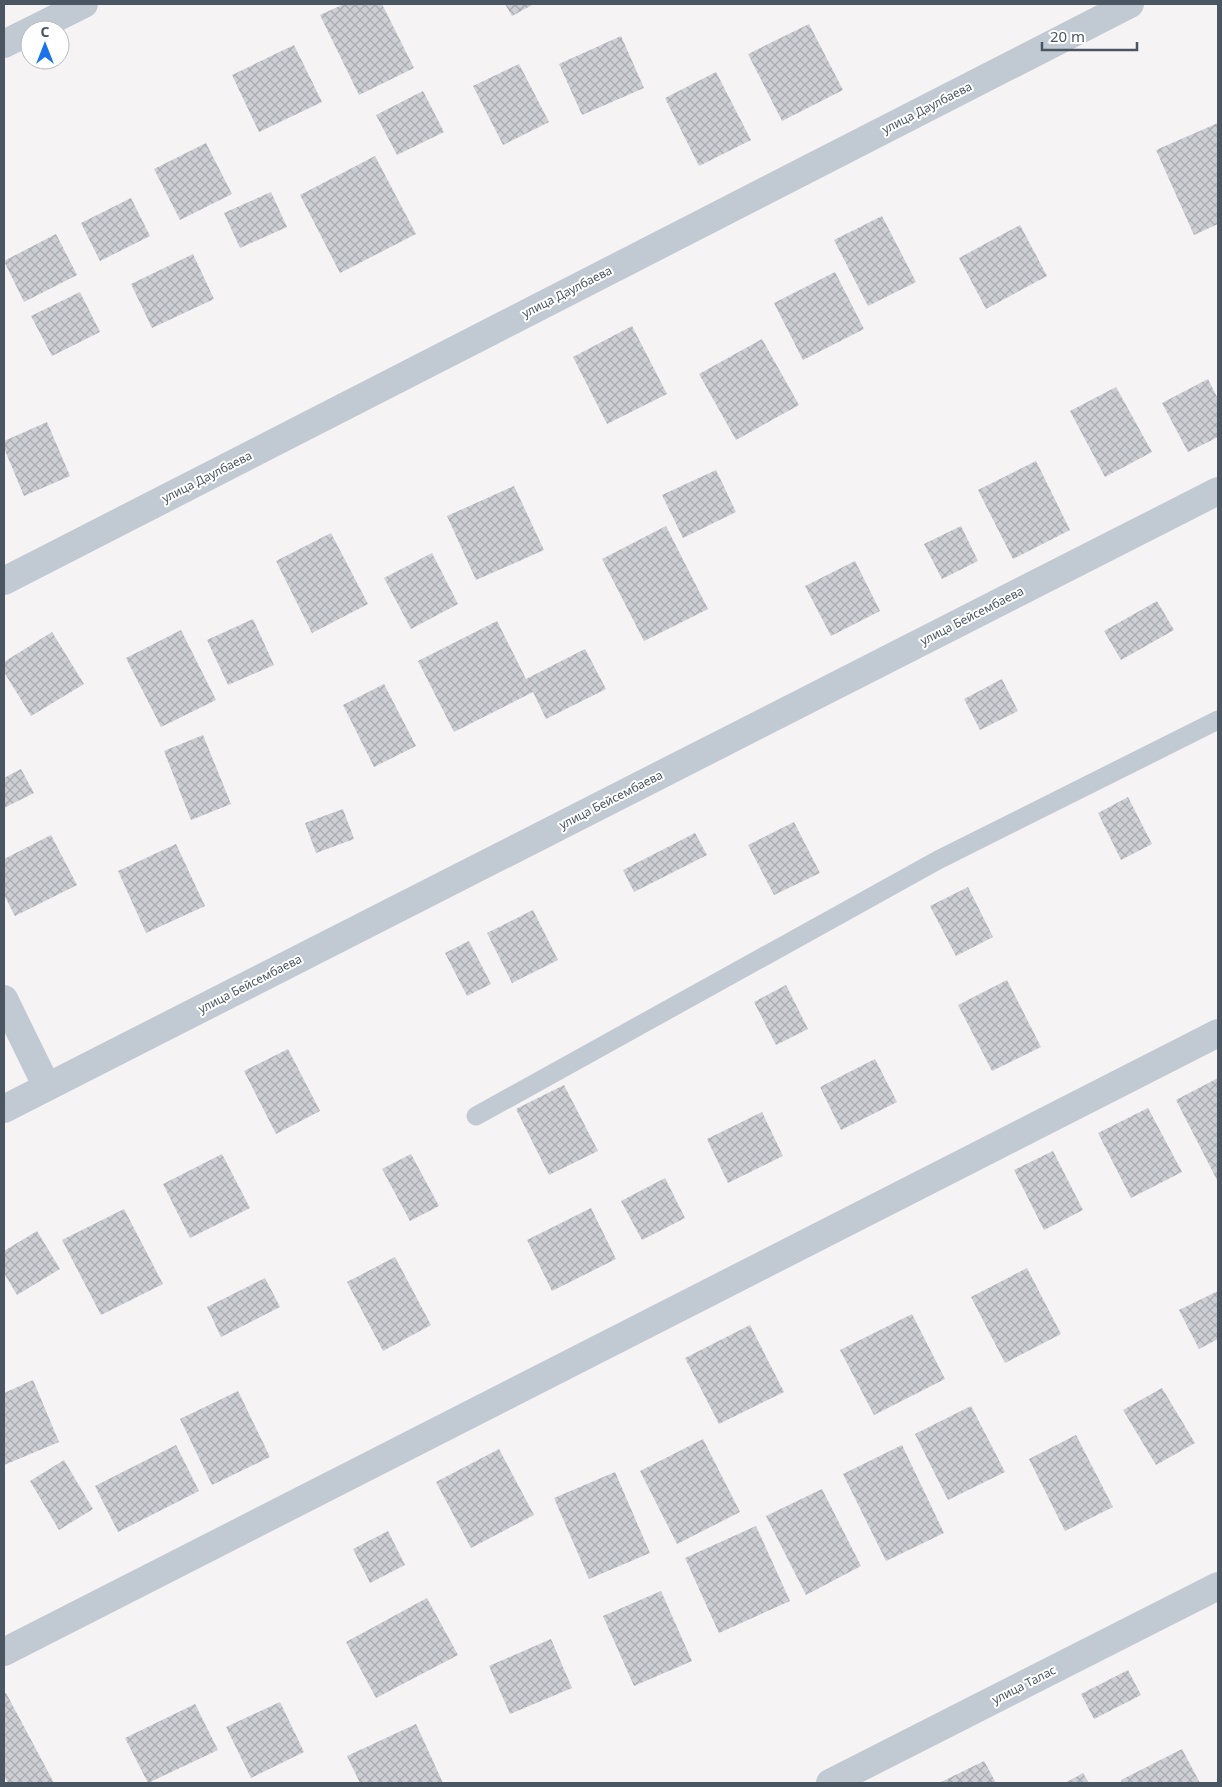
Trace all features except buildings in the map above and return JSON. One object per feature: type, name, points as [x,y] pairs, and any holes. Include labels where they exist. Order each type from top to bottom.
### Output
[{"type":"street","points":[[51,20],[84,4]]},
{"type":"street","name":"улица Даулбаева","points":[[4,581],[1130,4]]},
{"type":"street","points":[[4,44],[20,36]]},
{"type":"street","name":"улица Бейсембаева","points":[[4,1109],[1218,491]]},
{"type":"street","points":[[4,999],[47,1087]]},
{"type":"street","points":[[4,1652],[1218,1033]]},
{"type":"street","name":"улица Талас","points":[[830,1783],[1218,1586]]},
{"type":"lane","points":[[476,1116],[938,860],[1218,720]]}]
